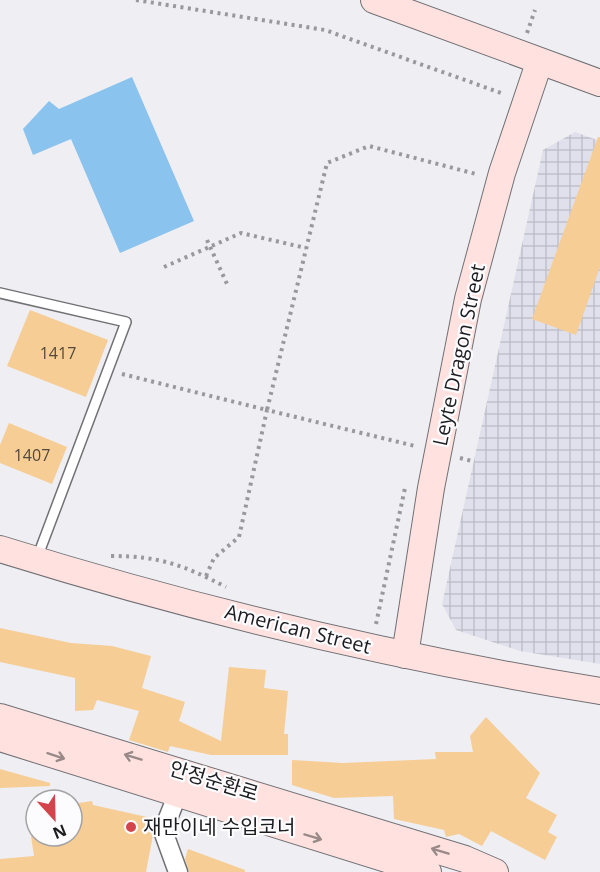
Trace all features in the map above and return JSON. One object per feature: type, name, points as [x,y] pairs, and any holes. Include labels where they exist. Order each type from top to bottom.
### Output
[{"type":"street","points":[[374,0],[540,63],[600,83]]},
{"type":"street","name":"Leyte Dragon Street","points":[[405,655],[439,452],[468,299],[502,173],[540,63]]},
{"type":"street","name":"American Street","points":[[0,549],[120,586],[405,655],[600,691]]},
{"type":"street","name":"안정순환로","points":[[0,717],[428,872]]},
{"type":"street","name":"안정순환로","points":[[0,738],[465,859],[495,872]]},
{"type":"street","points":[[178,872],[163,831],[181,784]]},
{"type":"lane","points":[[0,293],[126,322],[36,560]]},
{"type":"path","points":[[136,0],[325,30],[505,94]]},
{"type":"path","points":[[206,576],[214,558],[238,537],[327,163],[369,146],[477,172],[474,184]]},
{"type":"path","points":[[164,267],[241,233],[306,248]]},
{"type":"path","points":[[207,240],[227,284]]},
{"type":"path","points":[[107,371],[472,461]]},
{"type":"path","points":[[412,458],[416,435]]},
{"type":"path","points":[[375,628],[407,480]]},
{"type":"shaded area","points":[[575,132],[600,141],[600,664],[520,651],[456,630],[442,604],[543,150]]},
{"type":"water","points":[[132,77],[194,221],[120,253],[71,139],[33,155],[23,129],[49,101],[59,109]]},
{"type":"building","points":[[598,137],[600,137],[600,267],[576,335],[532,319]]},
{"type":"building","points":[[30,310],[108,340],[86,397],[7,366]]},
{"type":"building","points":[[9,423],[67,447],[52,484],[0,463],[0,445]]},
{"type":"building","points":[[0,628],[71,643],[112,646],[151,656],[142,688],[185,702],[179,721],[221,741],[229,667],[266,670],[264,688],[288,691],[284,734],[288,734],[288,755],[211,755],[170,746],[168,752],[129,740],[139,711],[97,700],[93,710],[75,711],[75,678],[0,662]]},
{"type":"building","points":[[486,717],[540,773],[526,798],[557,815],[548,832],[557,837],[545,860],[491,831],[482,846],[459,834],[446,837],[444,830],[394,819],[393,796],[334,798],[292,785],[292,760],[343,763],[436,759],[435,752],[473,752],[470,736]]},
{"type":"building","points":[[0,769],[50,783],[50,786],[0,788]]},
{"type":"building","points":[[92,801],[93,805],[156,819],[146,872],[0,872],[0,859],[34,856],[33,848],[84,848],[84,802]]},
{"type":"building","points":[[188,849],[245,870],[245,872],[189,872],[185,859]]},
{"type":"place","name":"재만이네 수입코너","points":[[131,827]]}]
